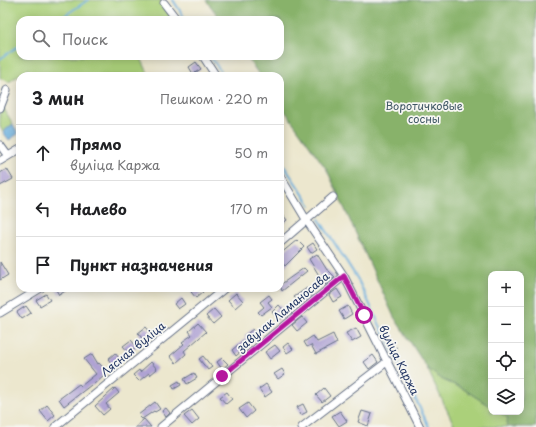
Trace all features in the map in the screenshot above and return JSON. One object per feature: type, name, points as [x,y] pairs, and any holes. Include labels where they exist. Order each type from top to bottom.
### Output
[{"type":"street","points":[[164,3],[174,16]]},
{"type":"street","points":[[206,60],[213,72]]},
{"type":"street","points":[[0,108],[7,90]]},
{"type":"street","points":[[0,145],[8,156]]},
{"type":"street","points":[[0,161],[16,151]]},
{"type":"street","name":"вуліца Каржа","points":[[284,183],[307,221],[344,276],[420,427]]},
{"type":"street","points":[[284,240],[333,197]]},
{"type":"street","name":"завулак Ламаносава","points":[[161,427],[344,276]]},
{"type":"street","points":[[0,313],[34,292]]},
{"type":"street","name":"Лясная вуліца","points":[[55,427],[220,292]]},
{"type":"street","points":[[302,427],[388,361]]},
{"type":"path","points":[[389,351],[396,347]]},
{"type":"green space","points":[[0,0],[160,0],[171,16],[16,16],[16,60],[142,60],[148,72],[30,72],[28,69],[24,72],[16,72],[16,77],[9,82],[0,78]]},
{"type":"green space","name":"Воротичковые сосны","points":[[206,0],[536,0],[536,427],[506,427],[508,418],[504,415],[524,415],[524,271],[488,271],[488,405],[462,388],[443,380],[427,368],[394,317],[327,170],[284,110],[284,72],[257,72],[249,60],[284,60],[284,16],[218,16]]},
{"type":"green space","points":[[0,102],[13,124],[3,132],[0,127]]},
{"type":"green space","points":[[427,368],[443,380],[462,388],[488,405],[488,415],[504,415],[508,418],[506,427],[455,427]]},
{"type":"water","points":[[13,124],[16,130],[16,135],[9,140],[3,132]]},
{"type":"building","points":[[196,62],[201,69],[196,72],[192,72],[189,67]]},
{"type":"building","points":[[7,169],[13,179],[0,186],[0,173]]},
{"type":"building","points":[[297,240],[304,247],[285,266],[284,251]]},
{"type":"building","points":[[313,243],[317,249],[311,253],[307,247]]},
{"type":"building","points":[[317,254],[327,270],[335,277],[325,285],[309,259]]},
{"type":"building","points":[[0,262],[8,275],[0,280]]},
{"type":"building","points":[[304,268],[307,271],[284,289],[284,282]]},
{"type":"building","points":[[307,288],[312,295],[300,304],[294,297]]},
{"type":"building","points":[[337,289],[342,297],[333,302],[329,295]]},
{"type":"building","points":[[191,292],[203,292],[196,298]]},
{"type":"building","points":[[236,293],[243,301],[235,308],[228,300]]},
{"type":"building","points":[[46,294],[50,300],[40,306],[36,300]]},
{"type":"building","points":[[269,295],[272,299],[268,302],[272,307],[261,315],[258,312],[264,307],[260,302]]},
{"type":"building","points":[[181,298],[185,304],[178,309],[174,304]]},
{"type":"building","points":[[279,305],[286,313],[279,320],[272,312]]},
{"type":"building","points":[[26,306],[31,313],[22,319],[17,312]]},
{"type":"building","points":[[348,306],[352,314],[344,319],[339,311]]},
{"type":"building","points":[[214,309],[221,317],[213,324],[206,316]]},
{"type":"building","points":[[302,317],[307,323],[297,331],[292,325]]},
{"type":"building","points":[[198,323],[206,332],[184,351],[186,354],[176,363],[170,356],[184,344],[182,342],[192,335],[189,331]]},
{"type":"building","points":[[146,327],[152,334],[144,341],[138,333]]},
{"type":"building","points":[[356,328],[361,337],[352,342],[346,333]]},
{"type":"building","points":[[253,329],[259,336],[236,356],[232,350],[246,338],[244,336]]},
{"type":"building","points":[[333,334],[337,343],[316,354],[311,345],[307,347],[304,342],[313,336],[317,342]]},
{"type":"building","points":[[131,340],[137,347],[129,353],[123,346]]},
{"type":"building","points":[[288,343],[293,349],[287,353],[283,347]]},
{"type":"building","points":[[275,345],[280,351],[270,359],[265,352]]},
{"type":"building","points":[[115,353],[120,359],[113,365],[108,359]]},
{"type":"building","points":[[92,354],[98,364],[99,363],[107,372],[92,386],[91,385],[64,406],[59,399],[79,384],[81,386],[96,374],[84,359]]},
{"type":"building","points":[[373,355],[378,362],[369,369],[364,362]]},
{"type":"building","points":[[203,356],[212,367],[208,370],[199,359]]},
{"type":"building","points":[[222,358],[228,364],[222,369],[217,362]]},
{"type":"building","points":[[151,362],[157,369],[139,381],[133,375],[139,370],[140,372]]},
{"type":"building","points":[[282,369],[285,374],[278,379],[274,374]]},
{"type":"building","points":[[194,373],[197,378],[187,384],[184,379]]},
{"type":"building","points":[[179,381],[181,385],[174,389],[172,385]]},
{"type":"building","points":[[266,384],[272,392],[265,397],[259,389]]},
{"type":"building","points":[[115,388],[119,393],[106,404],[110,409],[103,415],[95,406]]},
{"type":"building","points":[[324,388],[330,396],[322,402],[316,395]]},
{"type":"building","points":[[227,392],[232,399],[226,404],[220,397]]},
{"type":"building","points":[[155,402],[160,409],[142,419],[138,415]]},
{"type":"building","points":[[248,403],[254,411],[246,418],[239,409]]},
{"type":"building","points":[[303,404],[307,412],[301,415],[297,407]]},
{"type":"building","points":[[47,405],[55,415],[48,421],[40,411]]},
{"type":"building","points":[[166,408],[170,413],[166,417],[162,411]]},
{"type":"building","points":[[192,410],[199,419],[192,425],[184,416]]},
{"type":"building","points":[[340,411],[347,421],[339,426],[332,416]]},
{"type":"building","points":[[362,411],[372,414],[368,426],[358,422]]},
{"type":"building","points":[[144,419],[151,427],[135,427]]},
{"type":"waterway","points":[[64,16],[88,0]]},
{"type":"waterway","points":[[173,0],[183,16]]},
{"type":"waterway","points":[[0,59],[16,48]]},
{"type":"waterway","points":[[213,60],[221,72]]},
{"type":"waterway","points":[[284,166],[311,206]]},
{"type":"waterway","points":[[319,219],[357,278],[429,427]]},
{"type":"route","points":[[222,376],[344,276],[364,315]]}]
